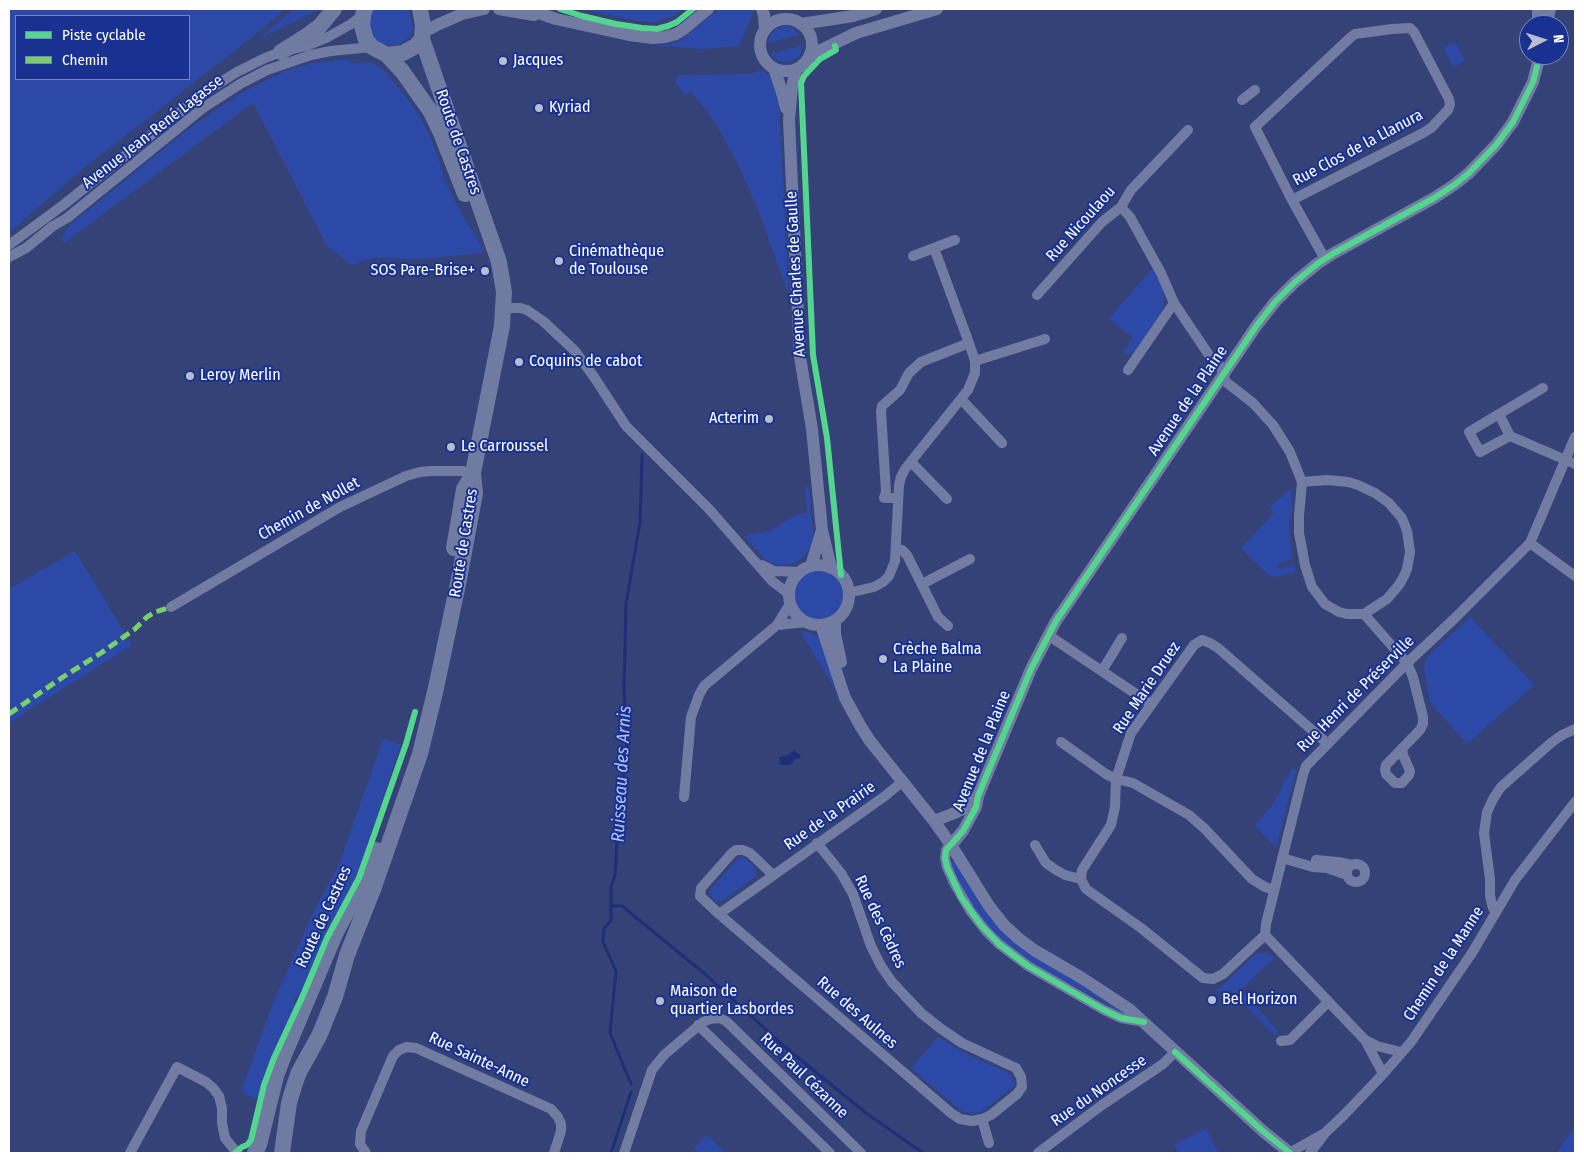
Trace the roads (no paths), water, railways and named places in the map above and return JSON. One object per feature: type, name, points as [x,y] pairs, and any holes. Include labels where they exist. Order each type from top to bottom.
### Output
[{"type":"main road","points":[[281,52],[320,26],[334,9]]},
{"type":"main road","name":"Route de Castres","points":[[282,1153],[287,1112],[294,1086],[299,1072],[319,1036],[335,997],[347,956],[374,887],[420,754],[440,669],[472,510],[475,493],[473,473],[502,326],[504,308],[502,276],[495,246],[458,146],[422,36],[420,9]]},
{"type":"main road","points":[[364,12],[362,26],[366,40],[372,47]]},
{"type":"main road","points":[[387,55],[403,53],[416,46],[422,36]]},
{"type":"main road","name":"Route de Castres","points":[[372,47],[387,55],[402,71],[431,112],[442,134],[467,199],[495,246]]},
{"type":"main road","name":"Route de Castres","points":[[255,1153],[259,1145],[279,1069],[336,932],[366,876],[407,759],[429,672],[464,489],[473,473]]},
{"type":"street","points":[[422,36],[436,25],[462,14],[484,9]]},
{"type":"street","points":[[500,9],[653,38],[676,34],[708,9]]},
{"type":"street","points":[[527,9],[553,18]]},
{"type":"street","points":[[762,9],[765,30],[760,43],[760,50],[765,60],[774,68],[789,71],[806,61],[809,56],[810,38],[807,30],[778,9]]},
{"type":"street","points":[[765,30],[776,21],[795,22],[852,16],[876,9]]},
{"type":"street","points":[[809,56],[856,33],[937,9]]},
{"type":"street","name":"Avenue Jean-René Lagasse","points":[[9,245],[62,206],[205,92],[238,72],[281,52],[306,46],[328,37],[351,24],[364,12]]},
{"type":"street","name":"Rue Clos de la Llanura","points":[[1405,27],[1410,28],[1414,32],[1449,99],[1450,105],[1448,110],[1431,128],[1292,200],[1255,127],[1350,37],[1355,34],[1405,27]]},
{"type":"street","name":"Avenue Jean-René Lagasse","points":[[9,257],[26,248],[53,226],[68,218],[203,108],[254,76],[292,61],[326,52],[372,47]]},
{"type":"street","name":"Avenue de la Plaine","points":[[951,846],[964,831],[976,807],[978,796],[1031,669],[1068,600],[1257,325],[1275,302],[1300,278],[1325,259],[1434,198],[1469,173],[1496,145],[1513,122],[1533,82],[1537,65]]},
{"type":"street","name":"Avenue Charles de Gaulle","points":[[774,68],[787,95]]},
{"type":"street","name":"Avenue Charles de Gaulle","points":[[796,68],[787,95],[800,357],[813,437],[822,530],[831,568]]},
{"type":"street","points":[[1242,100],[1255,90]]},
{"type":"street","name":"Rue Nicoulaou","points":[[1037,295],[1102,222],[1121,208],[1131,190],[1188,130]]},
{"type":"street","points":[[1292,200],[1325,259]]},
{"type":"street","points":[[1121,208],[1130,218],[1161,273],[1174,303],[1209,355],[1221,367],[1226,382],[1253,403],[1273,425],[1290,452],[1302,482],[1300,533],[1305,565],[1312,587],[1320,599],[1331,608],[1347,614],[1364,614],[1380,605],[1394,592],[1407,568],[1410,543],[1402,518],[1382,497],[1358,485],[1338,481],[1302,482]]},
{"type":"street","points":[[19,238],[26,248]]},
{"type":"street","points":[[913,256],[954,240]]},
{"type":"street","points":[[848,593],[874,587],[883,582],[893,569],[896,549],[898,485],[901,477],[960,399],[975,373],[975,362],[969,343],[934,248]]},
{"type":"street","points":[[1128,370],[1174,303]]},
{"type":"street","points":[[504,308],[527,310],[543,321],[575,350],[626,426],[709,509],[790,599],[795,613],[807,622]]},
{"type":"street","points":[[975,362],[1045,339]]},
{"type":"street","points":[[898,498],[884,498],[886,492],[882,406],[900,390],[909,373],[921,362],[969,343]]},
{"type":"street","points":[[1510,436],[1480,452],[1469,432],[1543,388]]},
{"type":"street","points":[[960,399],[1002,443]]},
{"type":"street","points":[[1499,414],[1510,436],[1571,462]]},
{"type":"street","name":"Rue Henri de Préserville","points":[[1265,936],[1274,890],[1306,766],[1407,663],[1530,543],[1571,462],[1575,437]]},
{"type":"street","points":[[911,462],[947,499]]},
{"type":"street","name":"Chemin de Nollet","points":[[171,607],[340,507],[406,476],[431,471],[473,473]]},
{"type":"street","name":"Avenue Charles de Gaulle","points":[[811,566],[822,530]]},
{"type":"street","points":[[1530,543],[1575,576]]},
{"type":"street","points":[[896,549],[902,550],[907,555],[938,617],[948,626]]},
{"type":"street","points":[[922,584],[970,559]]},
{"type":"street","points":[[757,562],[774,571],[799,572]]},
{"type":"street","points":[[684,797],[691,717],[698,694],[704,686],[777,625],[790,599],[792,581],[799,572],[811,566],[822,565],[837,571],[844,579],[848,593],[845,608],[835,620],[821,625],[807,622],[777,625]]},
{"type":"street","points":[[1364,614],[1407,663],[1413,677],[1423,724],[1420,730],[1402,748]]},
{"type":"street","points":[[835,620],[835,634],[839,654],[852,694],[903,782]]},
{"type":"street","points":[[821,625],[844,698],[870,741],[934,821],[989,906],[1004,925],[1034,950],[1107,994],[1144,1022],[1289,1153]]},
{"type":"street","points":[[1048,635],[1151,704]]},
{"type":"street","points":[[1102,671],[1122,638]]},
{"type":"street","name":"Rue Marie Druez","points":[[1081,879],[1082,870],[1111,825],[1116,807],[1116,779],[1131,732],[1194,645],[1202,640],[1210,642],[1218,648],[1328,744]]},
{"type":"street","points":[[1497,912],[1491,902],[1484,833],[1487,812],[1501,787],[1562,735],[1575,729]]},
{"type":"street","points":[[1061,742],[1106,774],[1116,779],[1133,783],[1189,815],[1204,828],[1252,879],[1274,890]]},
{"type":"street","name":"Rue de la Prairie","points":[[719,914],[903,782]]},
{"type":"street","name":"Avenue de la Plaine","points":[[934,821],[965,808],[978,796]]},
{"type":"street","name":"Chemin de la Manne","points":[[1310,1153],[1326,1132],[1344,1116],[1401,1054],[1445,993],[1497,912],[1515,880],[1575,802]]},
{"type":"street","name":"Rue des Cèdres","points":[[817,843],[845,880],[859,909],[876,956],[892,982],[921,1013],[940,1028],[962,1042],[1016,1068],[1021,1077],[1022,1087],[1017,1094],[982,1119]]},
{"type":"street","points":[[1035,845],[1046,863],[1072,878],[1081,879],[1086,889],[1141,928],[1203,978],[1213,979],[1223,974],[1265,936],[1365,1040],[1384,1073]]},
{"type":"street","points":[[951,846],[946,850],[947,866],[961,897],[970,912],[986,931],[1014,957],[1104,1010],[1122,1018],[1144,1022]]},
{"type":"street","points":[[719,914],[701,899],[700,891],[732,853],[747,850],[773,874]]},
{"type":"street","points":[[1282,858],[1300,862],[1313,860],[1338,862],[1350,870]]},
{"type":"street","points":[[1490,879],[1507,895]]},
{"type":"street","name":"Rue des Aulnes","points":[[719,914],[951,1113],[966,1121],[982,1119]]},
{"type":"street","points":[[1281,1041],[1290,1040],[1328,1002]]},
{"type":"street","name":"Rue Paul Cézanne","points":[[624,1153],[652,1070],[664,1055],[698,1025],[710,1019],[719,1018],[726,1021],[861,1153]]},
{"type":"street","points":[[698,1025],[830,1153]]},
{"type":"street","points":[[1365,1040],[1401,1054]]},
{"type":"street","name":"Rue Sainte-Anne","points":[[366,1153],[360,1144],[361,1131],[394,1056],[399,1050],[406,1047],[416,1048],[551,1110],[558,1117],[561,1131],[554,1153]]},
{"type":"street","name":"Rue du Noncesse","points":[[1038,1153],[1102,1105],[1163,1064],[1175,1052]]},
{"type":"street","points":[[130,1153],[177,1066],[206,1082],[219,1096],[225,1138],[237,1153]]},
{"type":"street","points":[[982,1119],[989,1143]]},
{"type":"street","name":"Chemin de la Manne","points":[[1289,1153],[1326,1132]]},
{"type":"waterway","name":"Ruisseau des Arnis","points":[[631,1084],[610,1033],[616,971],[603,942],[604,928],[611,921],[611,887],[615,875],[619,808],[627,753],[624,688],[626,604],[640,522],[642,455]]},
{"type":"waterway","points":[[612,906],[622,906],[705,974],[785,1047],[866,1113],[923,1153]]},
{"type":"waterway","name":"Ruisseau des Arnis","points":[[611,1153],[631,1092]]},
{"type":"place","name":"Jacques","points":[[503,61]]},
{"type":"place","name":"Kyriad","points":[[539,108]]},
{"type":"place","name":"Cinémathèque de Toulouse","points":[[559,261]]},
{"type":"place","name":"SOS Pare-Brise+","points":[[485,271]]},
{"type":"place","name":"Coquins de cabot","points":[[519,362]]},
{"type":"place","name":"Leroy Merlin","points":[[190,376]]},
{"type":"place","name":"Acterim","points":[[769,419]]},
{"type":"place","name":"Le Carroussel","points":[[451,447]]},
{"type":"place","name":"Crèche Balma La Plaine","points":[[883,659]]},
{"type":"place","name":"Bel Horizon","points":[[1212,1000]]},
{"type":"place","name":"Maison de quartier Lasbordes","points":[[660,1001]]}]
